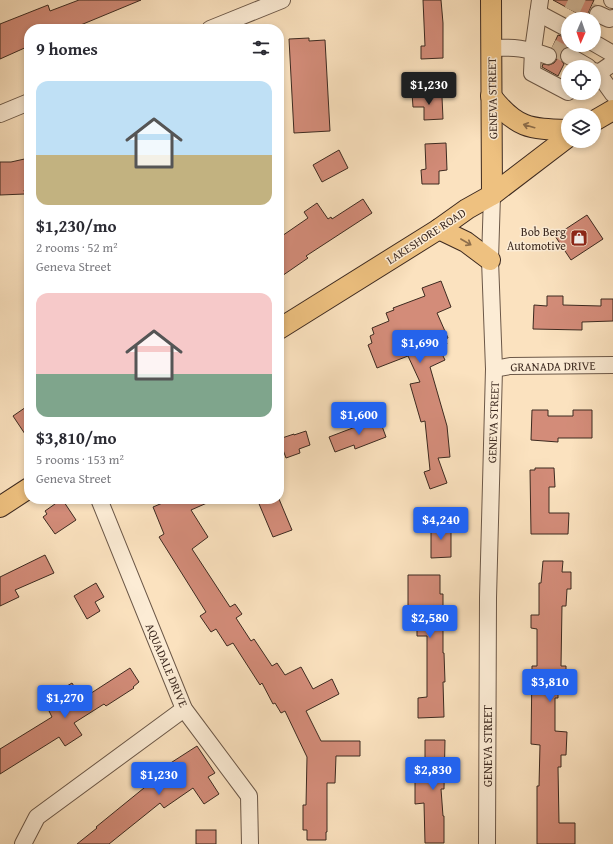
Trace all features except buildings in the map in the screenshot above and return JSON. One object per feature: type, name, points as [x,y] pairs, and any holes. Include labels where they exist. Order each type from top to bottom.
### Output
[{"type":"main road","name":"GENEVA STREET","points":[[491,0],[492,195]]},
{"type":"main road","points":[[492,96],[502,110],[516,121],[531,127],[561,129]]},
{"type":"main road","points":[[601,117],[613,110]]},
{"type":"main road","name":"LAKESHORE ROAD","points":[[284,326],[439,229],[467,209],[492,195],[561,142]]},
{"type":"main road","points":[[439,229],[466,242],[490,260]]},
{"type":"main road","points":[[0,507],[24,491]]},
{"type":"street","points":[[220,24],[264,3],[282,0]]},
{"type":"street","points":[[539,6],[561,23]]},
{"type":"street","points":[[539,6],[542,48],[532,73],[561,88]]},
{"type":"street","points":[[601,15],[609,19],[613,18]]},
{"type":"street","points":[[601,47],[613,54]]},
{"type":"street","points":[[491,48],[542,48]]},
{"type":"street","points":[[601,69],[613,64]]},
{"type":"street","points":[[601,81],[613,94]]},
{"type":"street","points":[[0,114],[24,104]]},
{"type":"street","name":"GENEVA STREET","points":[[487,844],[488,598],[494,369],[490,260],[492,195]]},
{"type":"street","name":"GRANADA DRIVE","points":[[494,369],[510,366],[613,365]]},
{"type":"street","name":"AQUADALE DRIVE","points":[[101,504],[184,709],[249,796],[250,844]]},
{"type":"street","points":[[24,844],[37,817],[184,709]]},
{"type":"tunnel","points":[[568,0],[594,12]]},
{"type":"tunnel","points":[[552,47],[569,56]]},
{"type":"place","name":"Bob Berg Automotive","points":[[579,238]]}]
